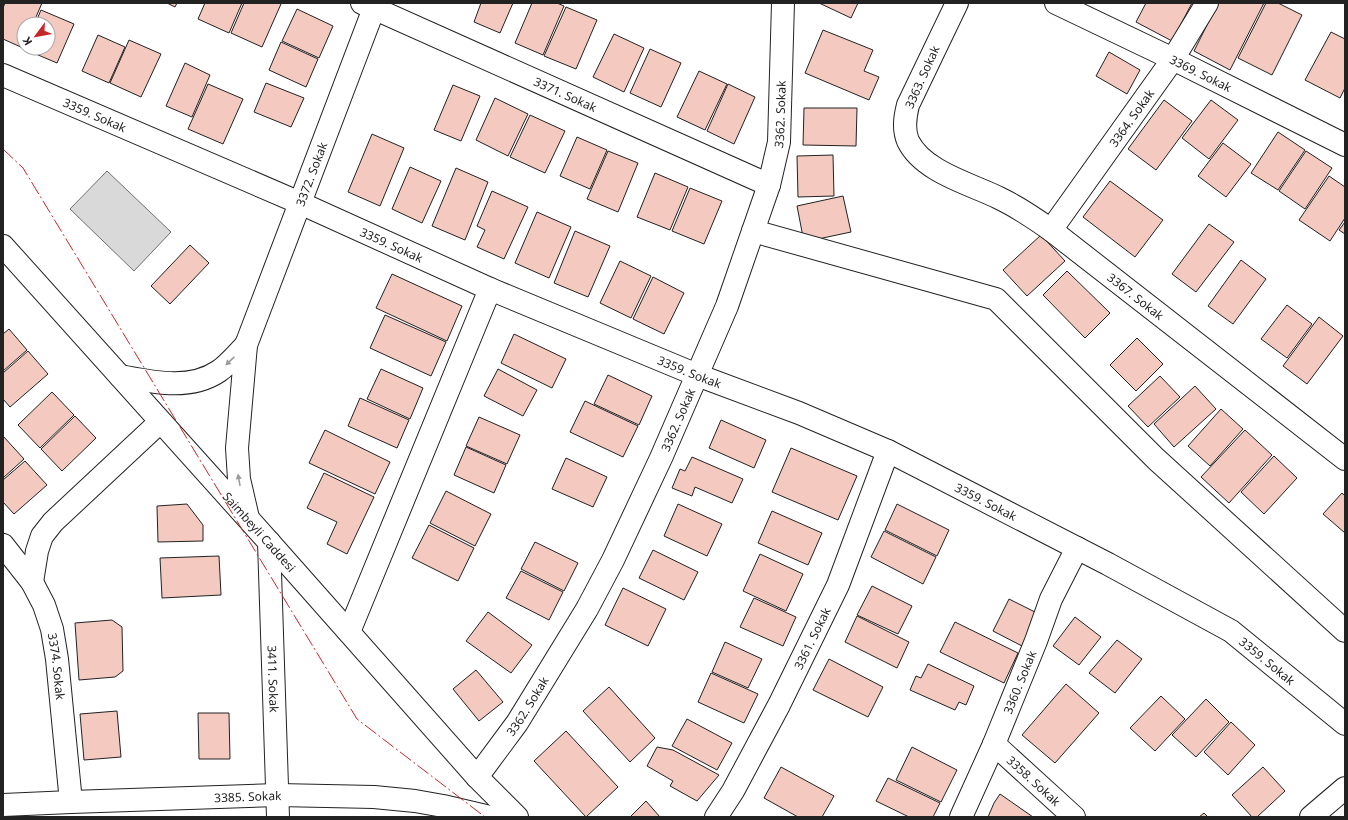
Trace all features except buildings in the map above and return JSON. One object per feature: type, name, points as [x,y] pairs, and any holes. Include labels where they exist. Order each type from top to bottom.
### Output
[{"type":"street","name":"3362. Sokak","points":[[477,777],[517,723],[586,609],[613,560],[661,458],[727,306],[769,185],[779,142],[782,3]]},
{"type":"street","name":"3363. Sokak","points":[[916,153],[908,140],[904,123],[908,105],[957,3]]},
{"type":"street","name":"3369. Sokak","points":[[1056,3],[1173,59],[1345,145]]},
{"type":"street","name":"3364. Sokak","points":[[1051,230],[1173,59],[1208,3]]},
{"type":"street","name":"3371. Sokak","points":[[371,5],[769,185]]},
{"type":"street","name":"3372. Sokak","points":[[246,345],[300,202],[371,5]]},
{"type":"street","name":"3359. Sokak","points":[[3,75],[300,202],[490,289],[697,375],[799,413],[888,451],[1077,548],[1231,631],[1345,724]]},
{"type":"street","name":"3367. Sokak","points":[[916,153],[928,164],[942,172],[1023,210],[1051,230],[1345,459]]},
{"type":"street","points":[[753,231],[996,299],[1156,459],[1345,631]]},
{"type":"street","name":"Saimbeyli Caddesi","points":[[3,246],[160,422],[270,542],[477,777],[517,817]]},
{"type":"street","points":[[349,632],[490,289]]},
{"type":"street","points":[[120,376],[152,382],[175,384],[191,382],[207,378],[219,371],[246,345]]},
{"type":"street","points":[[246,345],[237,448],[239,480],[248,518]]},
{"type":"street","points":[[32,582],[37,551],[42,536],[53,522],[160,422]]},
{"type":"street","name":"3361. Sokak","points":[[716,817],[733,791],[779,705],[838,585],[888,451]]},
{"type":"street","name":"3411. Sokak","points":[[270,542],[278,817]]},
{"type":"street","name":"3374. Sokak","points":[[3,545],[32,582],[44,605],[52,629],[57,659],[71,802]]},
{"type":"street","name":"3360. Sokak","points":[[962,817],[994,744],[1036,641],[1051,599],[1077,548]]},
{"type":"street","name":"3358. Sokak","points":[[994,744],[1074,817]]},
{"type":"street","points":[[1316,816],[1345,788]]},
{"type":"street","name":"3385. Sokak","points":[[3,805],[278,795],[393,799],[443,806],[490,817]]},
{"type":"shaded area","points":[[107,171],[171,232],[134,271],[70,209]]},
{"type":"power","points":[[3,149],[23,168],[357,719],[485,817]]}]
